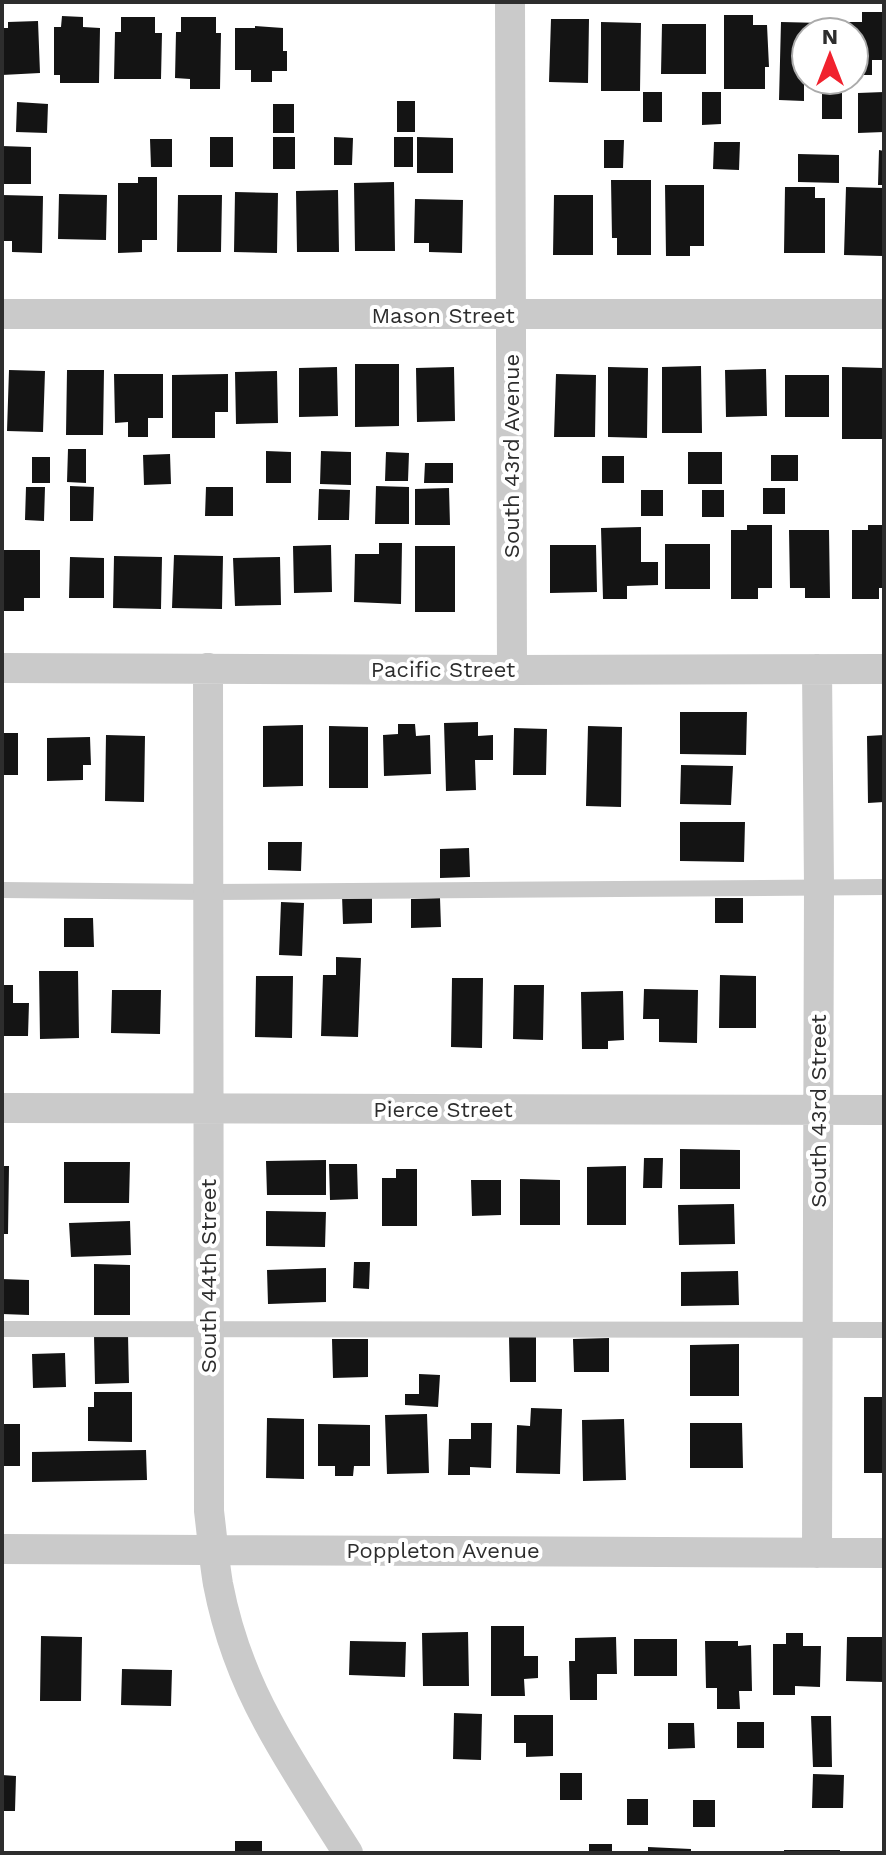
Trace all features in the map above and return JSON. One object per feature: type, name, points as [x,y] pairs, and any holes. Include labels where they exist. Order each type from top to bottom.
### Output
[{"type":"street","name":"South 43rd Avenue","points":[[510,2],[512,670]]},
{"type":"street","name":"Mason Street","points":[[2,314],[884,314]]},
{"type":"street","name":"Pacific Street","points":[[2,668],[884,669]]},
{"type":"street","name":"South 44th Street","points":[[208,668],[209,1511],[213,1549],[218,1585],[230,1630],[267,1722],[348,1853]]},
{"type":"street","name":"South 43rd Street","points":[[817,669],[817,1553]]},
{"type":"street","name":"Pierce Street","points":[[2,1108],[884,1110]]},
{"type":"street","name":"Poppleton Avenue","points":[[2,1549],[884,1553]]},
{"type":"lane","points":[[2,890],[208,892],[884,887]]},
{"type":"lane","points":[[2,1329],[884,1330]]},
{"type":"building","points":[[862,12],[884,12],[884,60],[872,60],[872,75],[870,16],[862,16]]},
{"type":"building","points":[[724,15],[753,15],[753,25],[767,25],[769,67],[765,67],[765,89],[724,89]]},
{"type":"building","points":[[62,16],[83,17],[83,27],[100,28],[99,83],[60,83],[60,75],[54,75],[54,27],[61,27]]},
{"type":"building","points":[[121,17],[155,17],[155,33],[162,33],[161,79],[114,79],[115,32],[121,32]]},
{"type":"building","points":[[181,17],[216,17],[216,33],[221,33],[220,89],[190,89],[190,79],[175,78],[176,32],[181,32]]},
{"type":"building","points":[[551,19],[589,19],[588,83],[549,82]]},
{"type":"building","points":[[38,21],[40,73],[2,75],[2,28],[8,28],[8,22]]},
{"type":"building","points":[[601,22],[641,23],[640,91],[601,91]]},
{"type":"building","points":[[781,22],[790,22],[790,96],[804,96],[804,101],[779,100]]},
{"type":"building","points":[[662,24],[706,24],[706,74],[661,74]]},
{"type":"building","points":[[235,28],[283,28],[287,71],[272,71],[272,82],[251,82],[251,70],[235,70]]},
{"type":"building","points":[[643,92],[662,92],[662,122],[643,122]]},
{"type":"building","points":[[702,92],[721,92],[721,124],[702,125]]},
{"type":"building","points":[[884,92],[884,132],[858,133],[858,96],[870,96],[870,93]]},
{"type":"building","points":[[822,96],[842,96],[842,119],[822,119]]},
{"type":"building","points":[[397,101],[415,101],[415,132],[397,132]]},
{"type":"building","points":[[17,102],[48,104],[47,133],[16,132]]},
{"type":"building","points":[[273,104],[294,104],[294,133],[273,133]]},
{"type":"building","points":[[210,137],[233,137],[233,167],[210,167]]},
{"type":"building","points":[[273,137],[295,137],[295,169],[273,169]]},
{"type":"building","points":[[334,137],[353,138],[352,165],[334,165]]},
{"type":"building","points":[[394,137],[413,137],[413,167],[394,167]]},
{"type":"building","points":[[417,137],[453,138],[453,173],[417,173]]},
{"type":"building","points":[[150,139],[172,139],[172,167],[151,167]]},
{"type":"building","points":[[604,140],[624,140],[623,168],[604,168]]},
{"type":"building","points":[[714,142],[740,142],[739,170],[713,169]]},
{"type":"building","points":[[2,146],[31,147],[31,184],[2,184]]},
{"type":"building","points":[[879,150],[884,151],[884,185],[878,185]]},
{"type":"building","points":[[798,154],[839,155],[839,183],[798,182]]},
{"type":"building","points":[[138,177],[157,177],[157,240],[142,240],[142,252],[118,253],[118,183],[138,183]]},
{"type":"building","points":[[611,180],[651,180],[651,255],[617,255],[617,238],[612,238]]},
{"type":"building","points":[[394,182],[395,251],[355,251],[354,183]]},
{"type":"building","points":[[665,185],[704,185],[704,246],[690,246],[690,256],[666,256]]},
{"type":"building","points":[[785,187],[815,187],[815,198],[825,198],[825,253],[784,253]]},
{"type":"building","points":[[846,187],[884,188],[883,256],[844,255]]},
{"type":"building","points":[[338,190],[339,252],[297,252],[296,191]]},
{"type":"building","points":[[235,192],[278,193],[277,253],[234,252]]},
{"type":"building","points":[[59,194],[107,195],[106,240],[58,239]]},
{"type":"building","points":[[2,195],[43,196],[42,253],[12,252],[12,241],[2,241]]},
{"type":"building","points":[[178,195],[222,195],[221,252],[177,252]]},
{"type":"building","points":[[554,195],[593,195],[593,255],[553,255]]},
{"type":"building","points":[[415,199],[463,200],[462,253],[429,252],[429,243],[414,243]]},
{"type":"building","points":[[355,364],[399,364],[399,426],[355,427]]},
{"type":"building","points":[[701,366],[702,433],[662,433],[662,367]]},
{"type":"building","points":[[337,367],[338,416],[299,417],[299,368]]},
{"type":"building","points":[[454,367],[455,421],[417,422],[416,368]]},
{"type":"building","points":[[608,367],[648,368],[647,438],[608,437]]},
{"type":"building","points":[[842,367],[884,368],[884,439],[842,439]]},
{"type":"building","points":[[766,369],[767,416],[726,417],[725,370]]},
{"type":"building","points":[[9,370],[45,371],[43,432],[7,431]]},
{"type":"building","points":[[67,370],[104,370],[103,435],[66,435]]},
{"type":"building","points":[[277,371],[278,423],[236,424],[235,372]]},
{"type":"building","points":[[114,374],[163,374],[163,418],[148,418],[148,437],[128,437],[128,422],[115,423]]},
{"type":"building","points":[[228,374],[228,412],[215,412],[215,438],[172,438],[172,375]]},
{"type":"building","points":[[556,374],[596,375],[595,437],[554,437]]},
{"type":"building","points":[[785,375],[829,375],[829,417],[785,417]]},
{"type":"building","points":[[68,449],[86,449],[86,483],[67,482]]},
{"type":"building","points":[[266,451],[291,452],[291,483],[266,483]]},
{"type":"building","points":[[321,451],[351,452],[351,485],[320,484]]},
{"type":"building","points":[[386,452],[409,453],[408,481],[385,481]]},
{"type":"building","points":[[688,452],[722,452],[722,484],[688,484]]},
{"type":"building","points":[[170,454],[171,484],[144,485],[143,455]]},
{"type":"building","points":[[771,455],[798,455],[798,481],[771,481]]},
{"type":"building","points":[[602,456],[624,456],[624,483],[602,483]]},
{"type":"building","points":[[32,457],[50,457],[50,483],[32,483]]},
{"type":"building","points":[[425,463],[453,463],[453,483],[424,483]]},
{"type":"building","points":[[70,486],[94,487],[93,521],[70,521]]},
{"type":"building","points":[[376,486],[409,487],[409,524],[375,524]]},
{"type":"building","points":[[26,487],[45,487],[44,521],[25,520]]},
{"type":"building","points":[[206,487],[233,487],[233,516],[205,516]]},
{"type":"building","points":[[449,488],[450,525],[415,525],[415,489]]},
{"type":"building","points":[[763,488],[785,488],[785,514],[763,514]]},
{"type":"building","points":[[319,489],[350,490],[349,520],[318,520]]},
{"type":"building","points":[[641,490],[663,490],[663,516],[641,516]]},
{"type":"building","points":[[702,490],[724,490],[724,517],[702,517]]},
{"type":"building","points":[[747,525],[772,525],[772,588],[758,588],[758,599],[731,599],[731,530],[747,530]]},
{"type":"building","points":[[868,525],[884,525],[884,588],[879,588],[879,599],[852,599],[852,530],[868,530]]},
{"type":"building","points":[[641,527],[641,562],[658,562],[658,585],[627,586],[627,599],[603,599],[601,528]]},
{"type":"building","points":[[789,530],[829,530],[830,598],[805,598],[805,588],[790,588]]},
{"type":"building","points":[[379,543],[402,543],[401,604],[354,602],[355,554],[379,554]]},
{"type":"building","points":[[665,544],[710,544],[710,589],[665,589]]},
{"type":"building","points":[[331,545],[332,592],[294,593],[293,546]]},
{"type":"building","points":[[550,545],[596,545],[597,592],[550,593]]},
{"type":"building","points":[[415,546],[455,546],[455,612],[415,612]]},
{"type":"building","points":[[2,550],[40,550],[40,598],[24,598],[24,611],[2,611]]},
{"type":"building","points":[[174,555],[223,556],[222,609],[172,608]]},
{"type":"building","points":[[114,556],[162,557],[161,609],[113,608]]},
{"type":"building","points":[[70,557],[104,558],[104,598],[69,598]]},
{"type":"building","points":[[280,557],[281,605],[235,606],[233,558]]},
{"type":"building","points":[[680,712],[747,712],[746,755],[680,754]]},
{"type":"building","points":[[478,722],[478,736],[493,735],[493,760],[475,760],[476,790],[446,791],[444,723]]},
{"type":"building","points":[[398,724],[415,724],[416,736],[430,735],[431,774],[384,776],[383,735],[398,734]]},
{"type":"building","points":[[303,725],[303,786],[263,787],[263,726]]},
{"type":"building","points":[[329,726],[368,727],[368,788],[329,788]]},
{"type":"building","points":[[588,726],[622,727],[621,807],[586,806]]},
{"type":"building","points":[[514,728],[547,729],[546,775],[513,775]]},
{"type":"building","points":[[2,733],[18,733],[18,775],[2,775]]},
{"type":"building","points":[[106,735],[145,736],[144,802],[105,801]]},
{"type":"building","points":[[884,735],[884,802],[868,803],[867,736]]},
{"type":"building","points":[[90,737],[91,765],[83,765],[83,780],[47,781],[47,738]]},
{"type":"building","points":[[681,765],[733,766],[731,805],[680,804]]},
{"type":"building","points":[[680,822],[745,822],[744,862],[680,861]]},
{"type":"building","points":[[268,842],[302,842],[301,871],[268,870]]},
{"type":"building","points":[[469,848],[470,877],[440,878],[440,849]]},
{"type":"building","points":[[342,895],[372,895],[372,923],[343,924]]},
{"type":"building","points":[[440,898],[441,927],[411,928],[411,899]]},
{"type":"building","points":[[715,898],[743,898],[743,923],[715,923]]},
{"type":"building","points":[[281,902],[304,903],[302,956],[279,955]]},
{"type":"building","points":[[64,918],[93,918],[94,947],[64,947]]},
{"type":"building","points":[[336,957],[361,958],[358,1037],[321,1036],[323,975],[336,975]]},
{"type":"building","points":[[39,971],[78,971],[79,1038],[40,1039]]},
{"type":"building","points":[[720,975],[756,976],[756,1028],[719,1028]]},
{"type":"building","points":[[256,976],[293,976],[292,1038],[255,1037]]},
{"type":"building","points":[[452,978],[483,978],[482,1048],[451,1047]]},
{"type":"building","points":[[2,985],[13,985],[13,1003],[29,1003],[28,1036],[2,1036]]},
{"type":"building","points":[[514,985],[544,985],[543,1040],[513,1039]]},
{"type":"building","points":[[644,989],[698,990],[697,1043],[659,1042],[659,1019],[643,1019]]},
{"type":"building","points":[[112,990],[161,990],[160,1034],[111,1033]]},
{"type":"building","points":[[623,991],[624,1040],[608,1041],[608,1049],[582,1049],[581,992]]},
{"type":"building","points":[[680,1149],[740,1150],[740,1189],[680,1189]]},
{"type":"building","points":[[644,1158],[663,1158],[662,1188],[643,1188]]},
{"type":"building","points":[[326,1160],[326,1195],[267,1195],[266,1161]]},
{"type":"building","points":[[64,1162],[130,1162],[129,1203],[64,1203]]},
{"type":"building","points":[[329,1164],[357,1164],[358,1199],[330,1200]]},
{"type":"building","points":[[2,1166],[9,1166],[8,1234],[2,1234]]},
{"type":"building","points":[[626,1166],[626,1225],[587,1225],[587,1167]]},
{"type":"building","points":[[396,1169],[417,1169],[417,1226],[382,1226],[382,1178],[396,1178]]},
{"type":"building","points":[[520,1179],[560,1180],[560,1225],[520,1225]]},
{"type":"building","points":[[471,1180],[501,1180],[501,1215],[472,1216]]},
{"type":"building","points":[[734,1204],[735,1244],[679,1245],[678,1205]]},
{"type":"building","points":[[266,1211],[326,1212],[325,1247],[266,1246]]},
{"type":"building","points":[[130,1221],[131,1255],[71,1257],[69,1223]]},
{"type":"building","points":[[354,1262],[370,1262],[369,1289],[353,1288]]},
{"type":"building","points":[[94,1264],[130,1265],[130,1315],[94,1315]]},
{"type":"building","points":[[326,1268],[326,1302],[268,1304],[267,1270]]},
{"type":"building","points":[[738,1271],[739,1305],[681,1306],[681,1272]]},
{"type":"building","points":[[2,1279],[29,1280],[29,1315],[2,1314]]},
{"type":"building","points":[[128,1334],[129,1383],[95,1384],[94,1335]]},
{"type":"building","points":[[536,1336],[536,1382],[510,1382],[509,1337]]},
{"type":"building","points":[[609,1338],[609,1372],[574,1372],[573,1339]]},
{"type":"building","points":[[332,1339],[368,1339],[368,1377],[333,1378]]},
{"type":"building","points":[[739,1344],[739,1396],[690,1396],[690,1345]]},
{"type":"building","points":[[65,1353],[66,1387],[33,1388],[32,1354]]},
{"type":"building","points":[[419,1374],[440,1375],[438,1407],[405,1405],[405,1394],[419,1394]]},
{"type":"building","points":[[94,1392],[132,1392],[132,1442],[88,1441],[88,1407],[94,1407]]},
{"type":"building","points":[[864,1397],[884,1397],[884,1473],[864,1473]]},
{"type":"building","points":[[531,1408],[562,1409],[560,1474],[516,1473],[517,1425],[530,1426]]},
{"type":"building","points":[[427,1414],[429,1473],[387,1474],[385,1415]]},
{"type":"building","points":[[267,1418],[304,1419],[304,1479],[266,1478]]},
{"type":"building","points":[[624,1419],[626,1480],[583,1481],[582,1420]]},
{"type":"building","points":[[471,1423],[492,1423],[491,1468],[470,1467],[470,1475],[448,1475],[449,1439],[471,1439]]},
{"type":"building","points":[[690,1423],[742,1423],[743,1468],[690,1468]]},
{"type":"building","points":[[2,1424],[20,1424],[20,1466],[2,1466]]},
{"type":"building","points":[[318,1424],[370,1425],[370,1466],[354,1466],[353,1476],[335,1476],[335,1466],[318,1466]]},
{"type":"building","points":[[146,1450],[147,1480],[32,1482],[32,1452]]},
{"type":"building","points":[[491,1626],[524,1626],[524,1656],[538,1656],[538,1678],[524,1679],[525,1696],[491,1696]]},
{"type":"building","points":[[468,1632],[469,1686],[423,1686],[422,1633]]},
{"type":"building","points":[[786,1633],[803,1633],[803,1646],[821,1646],[820,1687],[795,1686],[795,1695],[773,1695],[773,1644],[786,1644]]},
{"type":"building","points":[[41,1636],[82,1637],[81,1701],[40,1701]]},
{"type":"building","points":[[616,1637],[617,1674],[597,1674],[597,1700],[570,1700],[569,1661],[575,1661],[575,1638]]},
{"type":"building","points":[[847,1637],[884,1637],[884,1682],[846,1681]]},
{"type":"building","points":[[634,1639],[677,1639],[677,1676],[634,1676]]},
{"type":"building","points":[[350,1641],[406,1642],[405,1677],[349,1675]]},
{"type":"building","points":[[705,1641],[738,1641],[738,1646],[751,1645],[752,1691],[739,1691],[740,1709],[717,1709],[717,1688],[706,1688]]},
{"type":"building","points":[[122,1669],[172,1670],[171,1706],[121,1705]]},
{"type":"building","points":[[454,1713],[482,1714],[481,1760],[453,1759]]},
{"type":"building","points":[[514,1715],[553,1715],[553,1756],[526,1757],[526,1743],[514,1743]]},
{"type":"building","points":[[811,1716],[831,1716],[832,1767],[813,1767]]},
{"type":"building","points":[[737,1722],[764,1722],[764,1748],[737,1748]]},
{"type":"building","points":[[668,1723],[694,1723],[695,1748],[668,1749]]},
{"type":"building","points":[[560,1773],[582,1773],[582,1800],[560,1800]]},
{"type":"building","points":[[813,1774],[844,1775],[843,1808],[812,1808]]},
{"type":"building","points":[[2,1775],[16,1776],[15,1811],[2,1811]]},
{"type":"building","points":[[627,1799],[648,1799],[648,1825],[627,1825]]},
{"type":"building","points":[[693,1800],[715,1800],[715,1827],[693,1827]]},
{"type":"building","points":[[235,1841],[262,1841],[262,1853],[235,1853]]},
{"type":"building","points":[[589,1844],[612,1844],[612,1853],[589,1853]]},
{"type":"building","points":[[648,1847],[691,1849],[691,1853],[648,1853]]},
{"type":"building","points":[[784,1850],[840,1850],[840,1853],[784,1853]]}]
